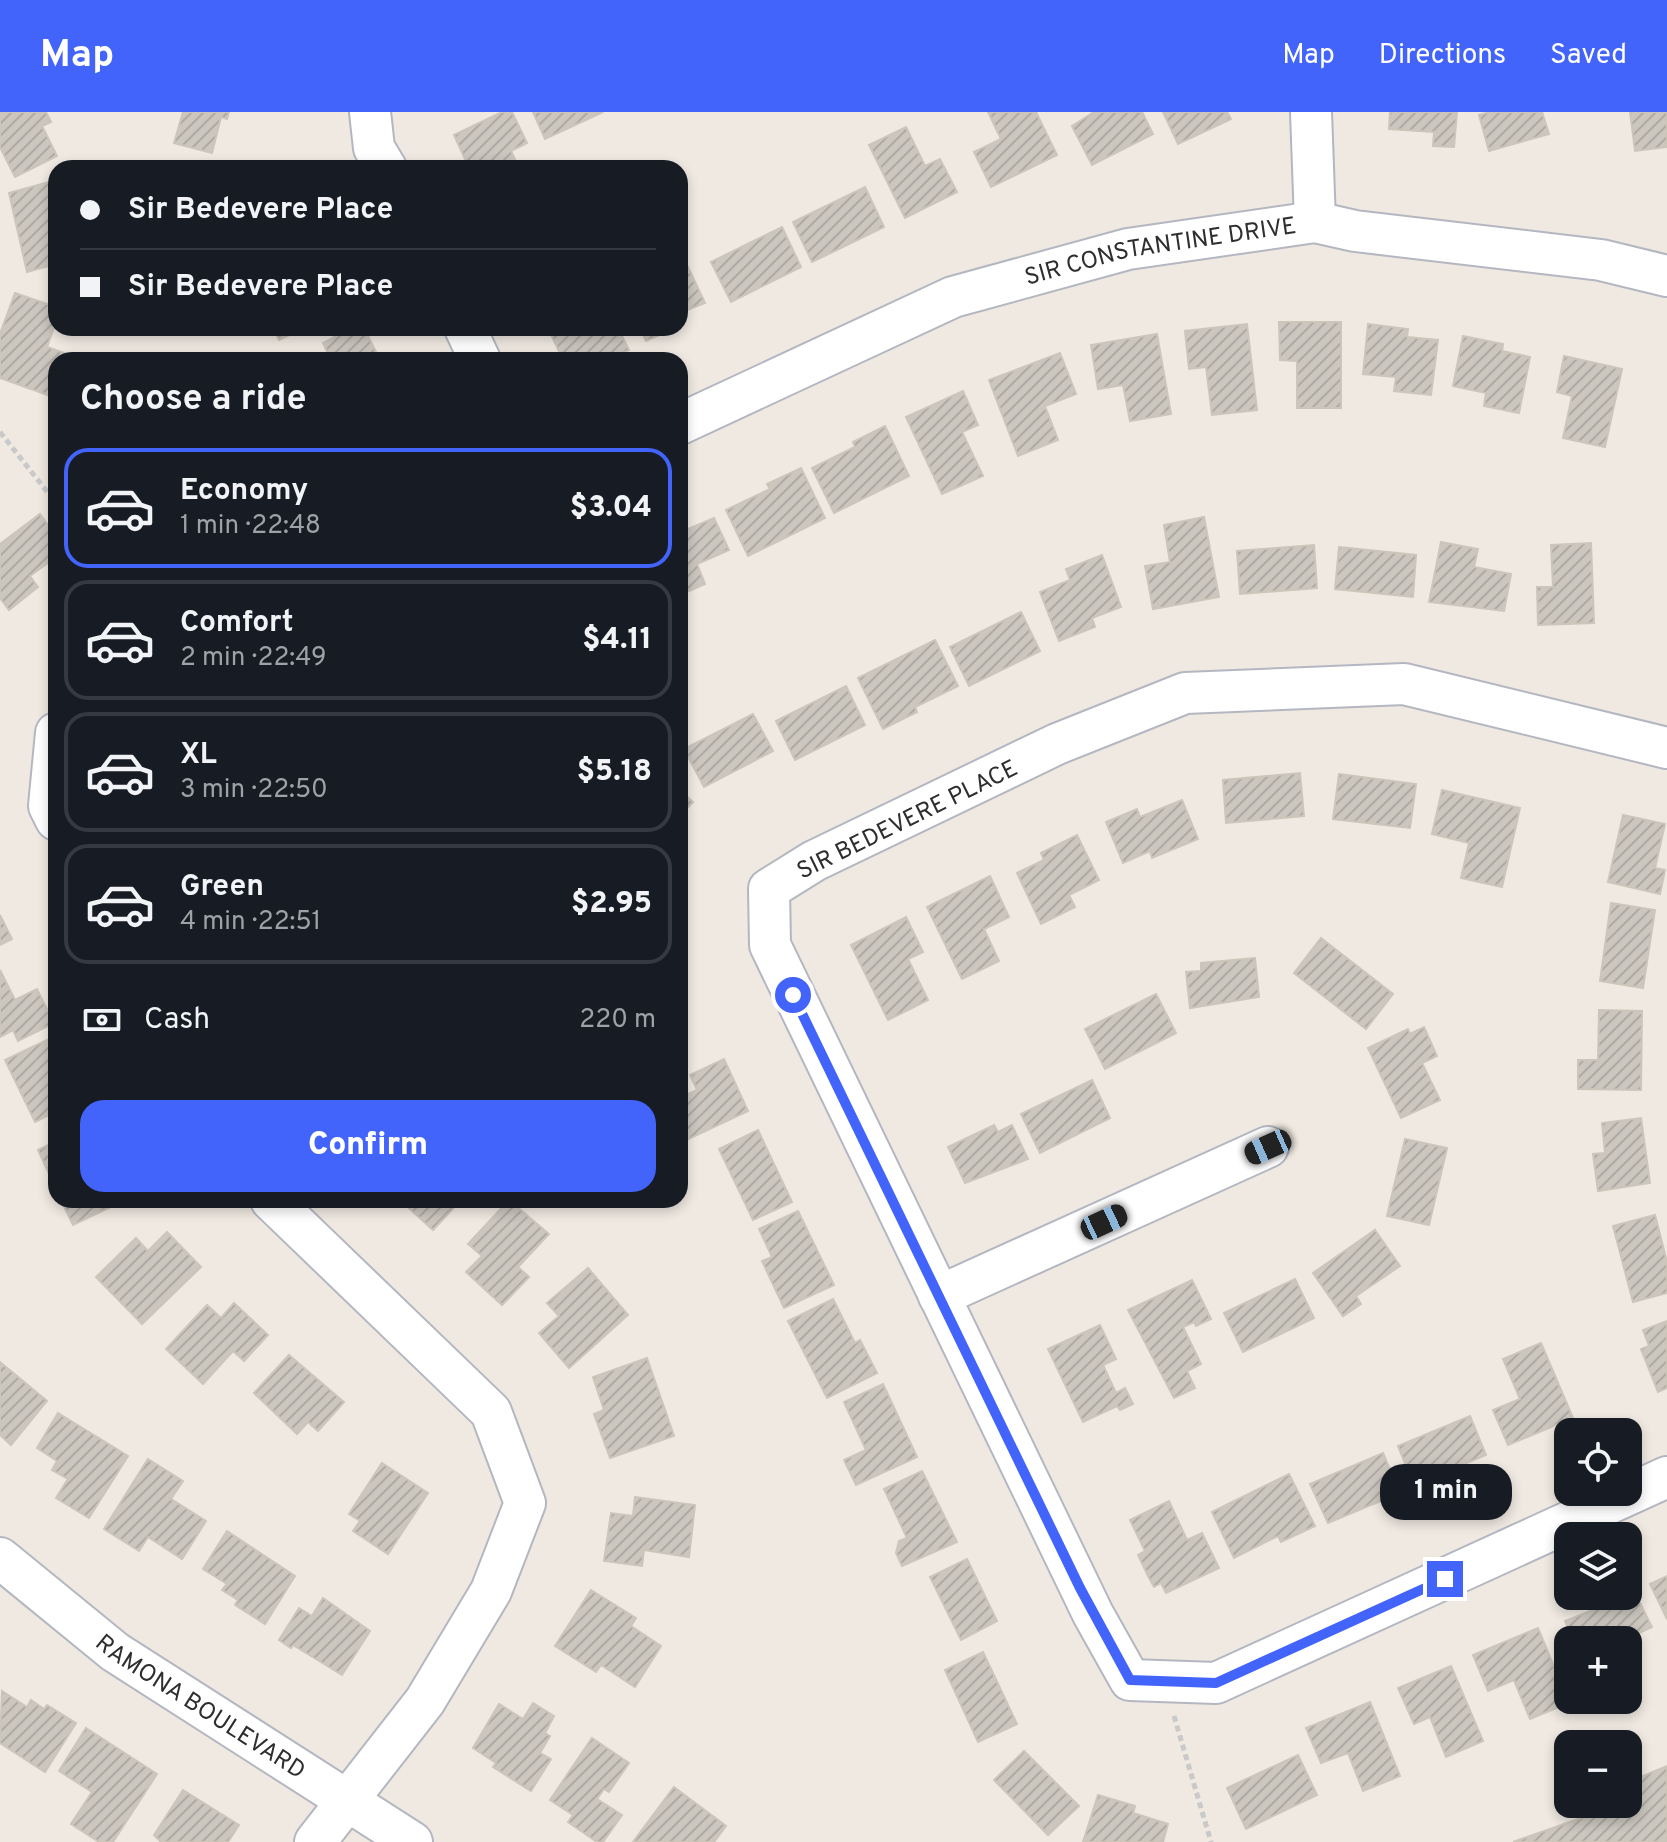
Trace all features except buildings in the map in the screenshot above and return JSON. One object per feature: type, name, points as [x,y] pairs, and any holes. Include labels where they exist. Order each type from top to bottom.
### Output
[{"type":"street","points":[[370,112],[374,148],[381,160]]},
{"type":"street","points":[[1311,112],[1315,222]]},
{"type":"street","name":"SIR CONSTANTINE DRIVE","points":[[688,420],[953,297],[1128,249],[1315,222],[1355,231],[1601,260],[1667,276]]},
{"type":"street","name":"SIR BEDEVERE PLACE","points":[[1667,748],[1404,684],[1185,693],[1057,744],[814,861],[769,889],[770,945],[1093,1614],[1130,1680],[1216,1683],[1667,1477]]},
{"type":"street","points":[[939,1296],[1268,1147]]},
{"type":"street","points":[[279,1208],[491,1412],[525,1503],[491,1591],[425,1701],[345,1799],[315,1842]]},
{"type":"street","name":"RAMONA BOULEVARD","points":[[0,1558],[115,1652],[412,1842]]},
{"type":"path","points":[[0,432],[48,493]]},
{"type":"path","points":[[1164,1681],[1211,1842]]},
{"type":"route","points":[[793,995],[1080,1588],[1130,1680],[1216,1683],[1445,1579]]}]
